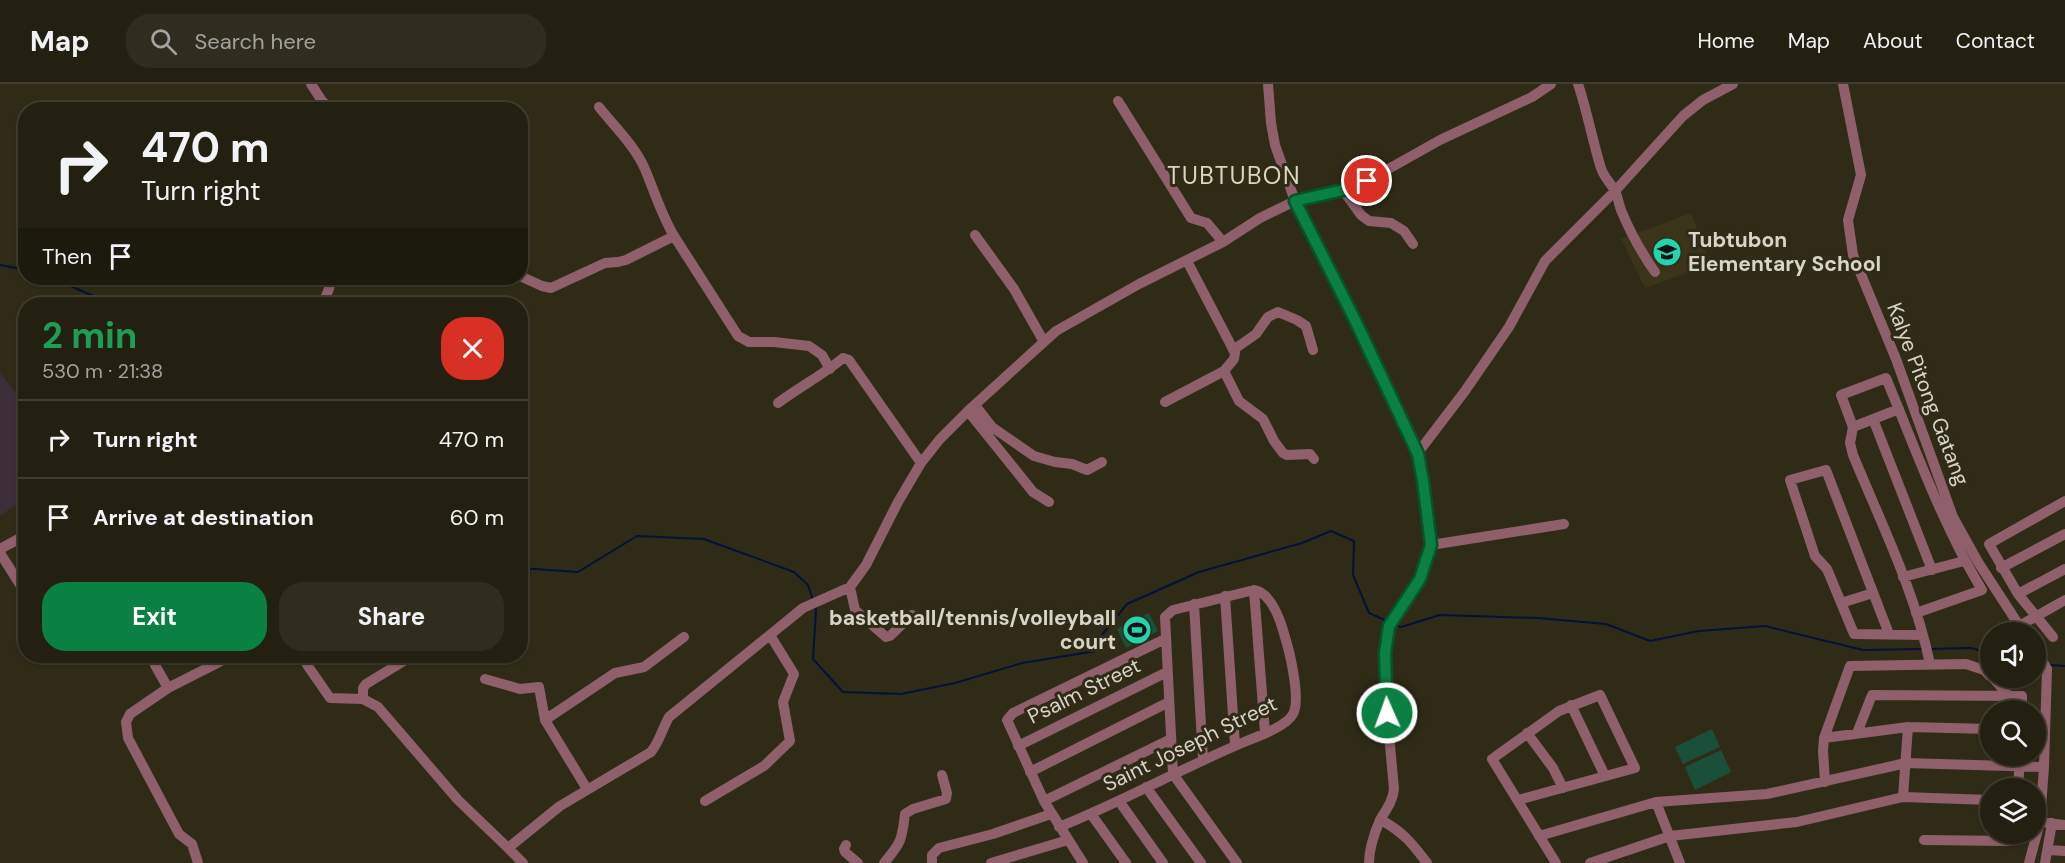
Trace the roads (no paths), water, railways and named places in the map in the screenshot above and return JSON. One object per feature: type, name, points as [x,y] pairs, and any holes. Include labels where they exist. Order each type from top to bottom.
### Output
[{"type":"street","points":[[311,84],[323,102]]},
{"type":"street","points":[[1268,84],[1275,145],[1295,201],[1354,318],[1418,454],[1427,507],[1431,545],[1420,579],[1391,622],[1385,653],[1394,797],[1381,820],[1372,843],[1369,863]]},
{"type":"street","points":[[508,848],[560,806],[651,752],[659,742],[663,726],[669,717],[803,608],[850,587],[866,565],[898,502],[921,464],[940,439],[1056,331],[1081,315],[1223,242],[1252,222],[1295,201],[1343,190],[1367,181],[1440,140],[1532,97],[1551,84]]},
{"type":"street","points":[[1578,84],[1590,135],[1597,148],[1599,164],[1605,179],[1615,191],[1630,230],[1655,272]]},
{"type":"street","points":[[1418,454],[1465,392],[1509,327],[1545,261],[1615,191],[1683,116],[1703,100],[1733,84]]},
{"type":"street","name":"Kalye Pitong Gatang","points":[[1843,84],[1861,175],[1848,220],[1853,255],[1896,359],[1953,517],[2016,622]]},
{"type":"street","points":[[1118,101],[1191,218],[1207,223],[1223,242]]},
{"type":"street","points":[[599,107],[644,166],[667,224],[738,336],[748,342],[809,346],[822,355],[830,369]]},
{"type":"street","points":[[1343,190],[1361,215],[1369,221],[1391,224],[1404,231],[1413,244]]},
{"type":"street","points":[[975,235],[1017,294],[1044,342]]},
{"type":"street","points":[[528,280],[551,288],[605,263],[626,260],[674,236]]},
{"type":"street","points":[[1165,402],[1224,371],[1236,356],[1187,261]]},
{"type":"street","points":[[1233,350],[1256,334],[1268,317],[1278,312],[1306,326],[1313,350]]},
{"type":"street","points":[[778,403],[843,358],[849,360],[921,464]]},
{"type":"street","points":[[1224,371],[1239,401],[1263,419],[1283,453],[1287,455],[1310,454],[1314,459]]},
{"type":"street","points":[[1916,613],[1982,590],[1964,561],[1946,524],[1886,378],[1841,395],[1853,427],[1850,443],[1853,455],[1903,577],[1927,650]]},
{"type":"street","points":[[971,408],[1034,456],[1072,464],[1087,470],[1102,462]]},
{"type":"street","points":[[971,408],[1037,497],[1049,502]]},
{"type":"street","points":[[1853,427],[1899,409]]},
{"type":"street","points":[[1873,419],[1932,570]]},
{"type":"street","points":[[1889,634],[1826,470],[1790,480],[1815,556],[1827,568],[1854,634],[1889,634],[1980,669]]},
{"type":"street","points":[[2053,637],[2018,594],[1989,544],[2065,501]]},
{"type":"street","points":[[1431,545],[1564,524]]},
{"type":"street","points":[[2001,568],[2065,534]]},
{"type":"street","points":[[0,549],[18,539]]},
{"type":"street","points":[[0,553],[18,581]]},
{"type":"street","points":[[1903,577],[1964,561]]},
{"type":"street","points":[[2018,594],[2065,569]]},
{"type":"street","points":[[850,587],[855,610],[886,637],[890,636],[912,615]]},
{"type":"street","points":[[1237,863],[1173,774],[1165,639],[1167,614],[1194,604],[1254,590],[1265,733]]},
{"type":"street","name":"Saint Joseph Street","points":[[1059,827],[1119,801],[1203,759],[1265,733],[1289,719],[1295,712],[1294,677],[1290,654],[1277,615],[1263,594],[1254,590]]},
{"type":"street","points":[[1842,603],[1873,593]]},
{"type":"street","points":[[1224,596],[1235,745]]},
{"type":"street","points":[[2030,622],[2065,600]]},
{"type":"street","points":[[1194,604],[1203,759]]},
{"type":"street","points":[[705,801],[764,766],[790,741],[783,702],[794,674],[770,635]]},
{"type":"street","points":[[545,720],[615,673],[644,667],[684,637]]},
{"type":"street","points":[[1083,863],[1044,801],[1007,723],[1008,718],[1013,713],[1165,639]]},
{"type":"street","points":[[1825,782],[1824,738],[1850,666],[1927,650]]},
{"type":"street","points":[[154,663],[168,688]]},
{"type":"street","points":[[198,863],[192,844],[179,834],[128,738],[126,722],[130,714],[168,688],[217,663]]},
{"type":"street","points":[[306,663],[330,698],[363,699],[378,707],[458,800],[523,863]]},
{"type":"street","points":[[363,699],[363,688],[366,684],[400,663]]},
{"type":"street","points":[[2044,778],[2046,667]]},
{"type":"street","name":"Psalm Street","points":[[1018,746],[1167,672]]},
{"type":"street","points":[[484,679],[520,689],[539,687],[545,720],[587,789]]},
{"type":"street","points":[[2002,688],[2009,696]]},
{"type":"street","points":[[1518,800],[1635,768],[1600,695],[1571,705],[1492,759],[1556,863]]},
{"type":"street","points":[[1857,733],[1872,695],[2022,696],[2022,700]]},
{"type":"street","points":[[1030,772],[1169,702]]},
{"type":"street","points":[[1571,705],[1605,776]]},
{"type":"street","points":[[1824,738],[1908,727],[1980,729]]},
{"type":"street","points":[[1903,797],[1908,727]]},
{"type":"street","points":[[1527,733],[1553,768],[1563,788]]},
{"type":"street","points":[[1044,801],[1171,739]]},
{"type":"street","points":[[1539,836],[1656,802],[1767,794],[1906,763],[1980,762]]},
{"type":"street","points":[[2040,766],[2044,767]]},
{"type":"street","points":[[884,863],[902,839],[905,814],[913,809],[946,799],[947,793],[942,775]]},
{"type":"street","points":[[1146,788],[1201,863]]},
{"type":"street","points":[[1590,863],[1670,836],[1797,822],[1903,797],[1980,800]]},
{"type":"street","points":[[1119,801],[1163,863]]},
{"type":"street","points":[[1656,802],[1680,863]]},
{"type":"street","points":[[932,863],[932,855],[939,848],[993,834],[1051,814]]},
{"type":"street","points":[[1091,814],[1126,863]]},
{"type":"street","points":[[1381,820],[1410,840],[1427,863]]},
{"type":"street","points":[[2045,863],[2048,850],[2046,823],[2065,825]]},
{"type":"street","points":[[991,863],[1068,840]]},
{"type":"street","points":[[1924,840],[1980,841]]},
{"type":"street","points":[[846,844],[845,852],[858,863]]},
{"type":"street","points":[[2029,863],[2037,844]]},
{"type":"street","points":[[2048,850],[2065,851]]},
{"type":"waterway","points":[[0,265],[18,268]]},
{"type":"waterway","points":[[68,285],[96,297]]},
{"type":"waterway","points":[[815,605],[813,659],[843,692],[901,694],[955,683],[1022,663],[1096,651],[1102,635],[1127,604],[1199,572],[1302,543],[1331,531],[1354,541],[1353,575],[1369,613],[1387,621]]},
{"type":"waterway","points":[[528,569],[578,572],[637,536],[704,539],[794,572],[808,585],[813,600]]},
{"type":"waterway","points":[[1395,625],[1401,627],[1440,615],[1538,618],[1606,624],[1650,641],[1699,631],[1765,626],[1863,650],[1923,649]]},
{"type":"waterway","points":[[1929,649],[1971,648],[1980,650]]},
{"type":"waterway","points":[[2050,665],[2065,666]]},
{"type":"place","name":"Tubtubon Elementary School","points":[[1667,252]]},
{"type":"place","name":"basketball/tennis/volleyball court","points":[[1137,630]]},
{"type":"district","name":"TUBTUBON","points":[[1234,176]]}]
